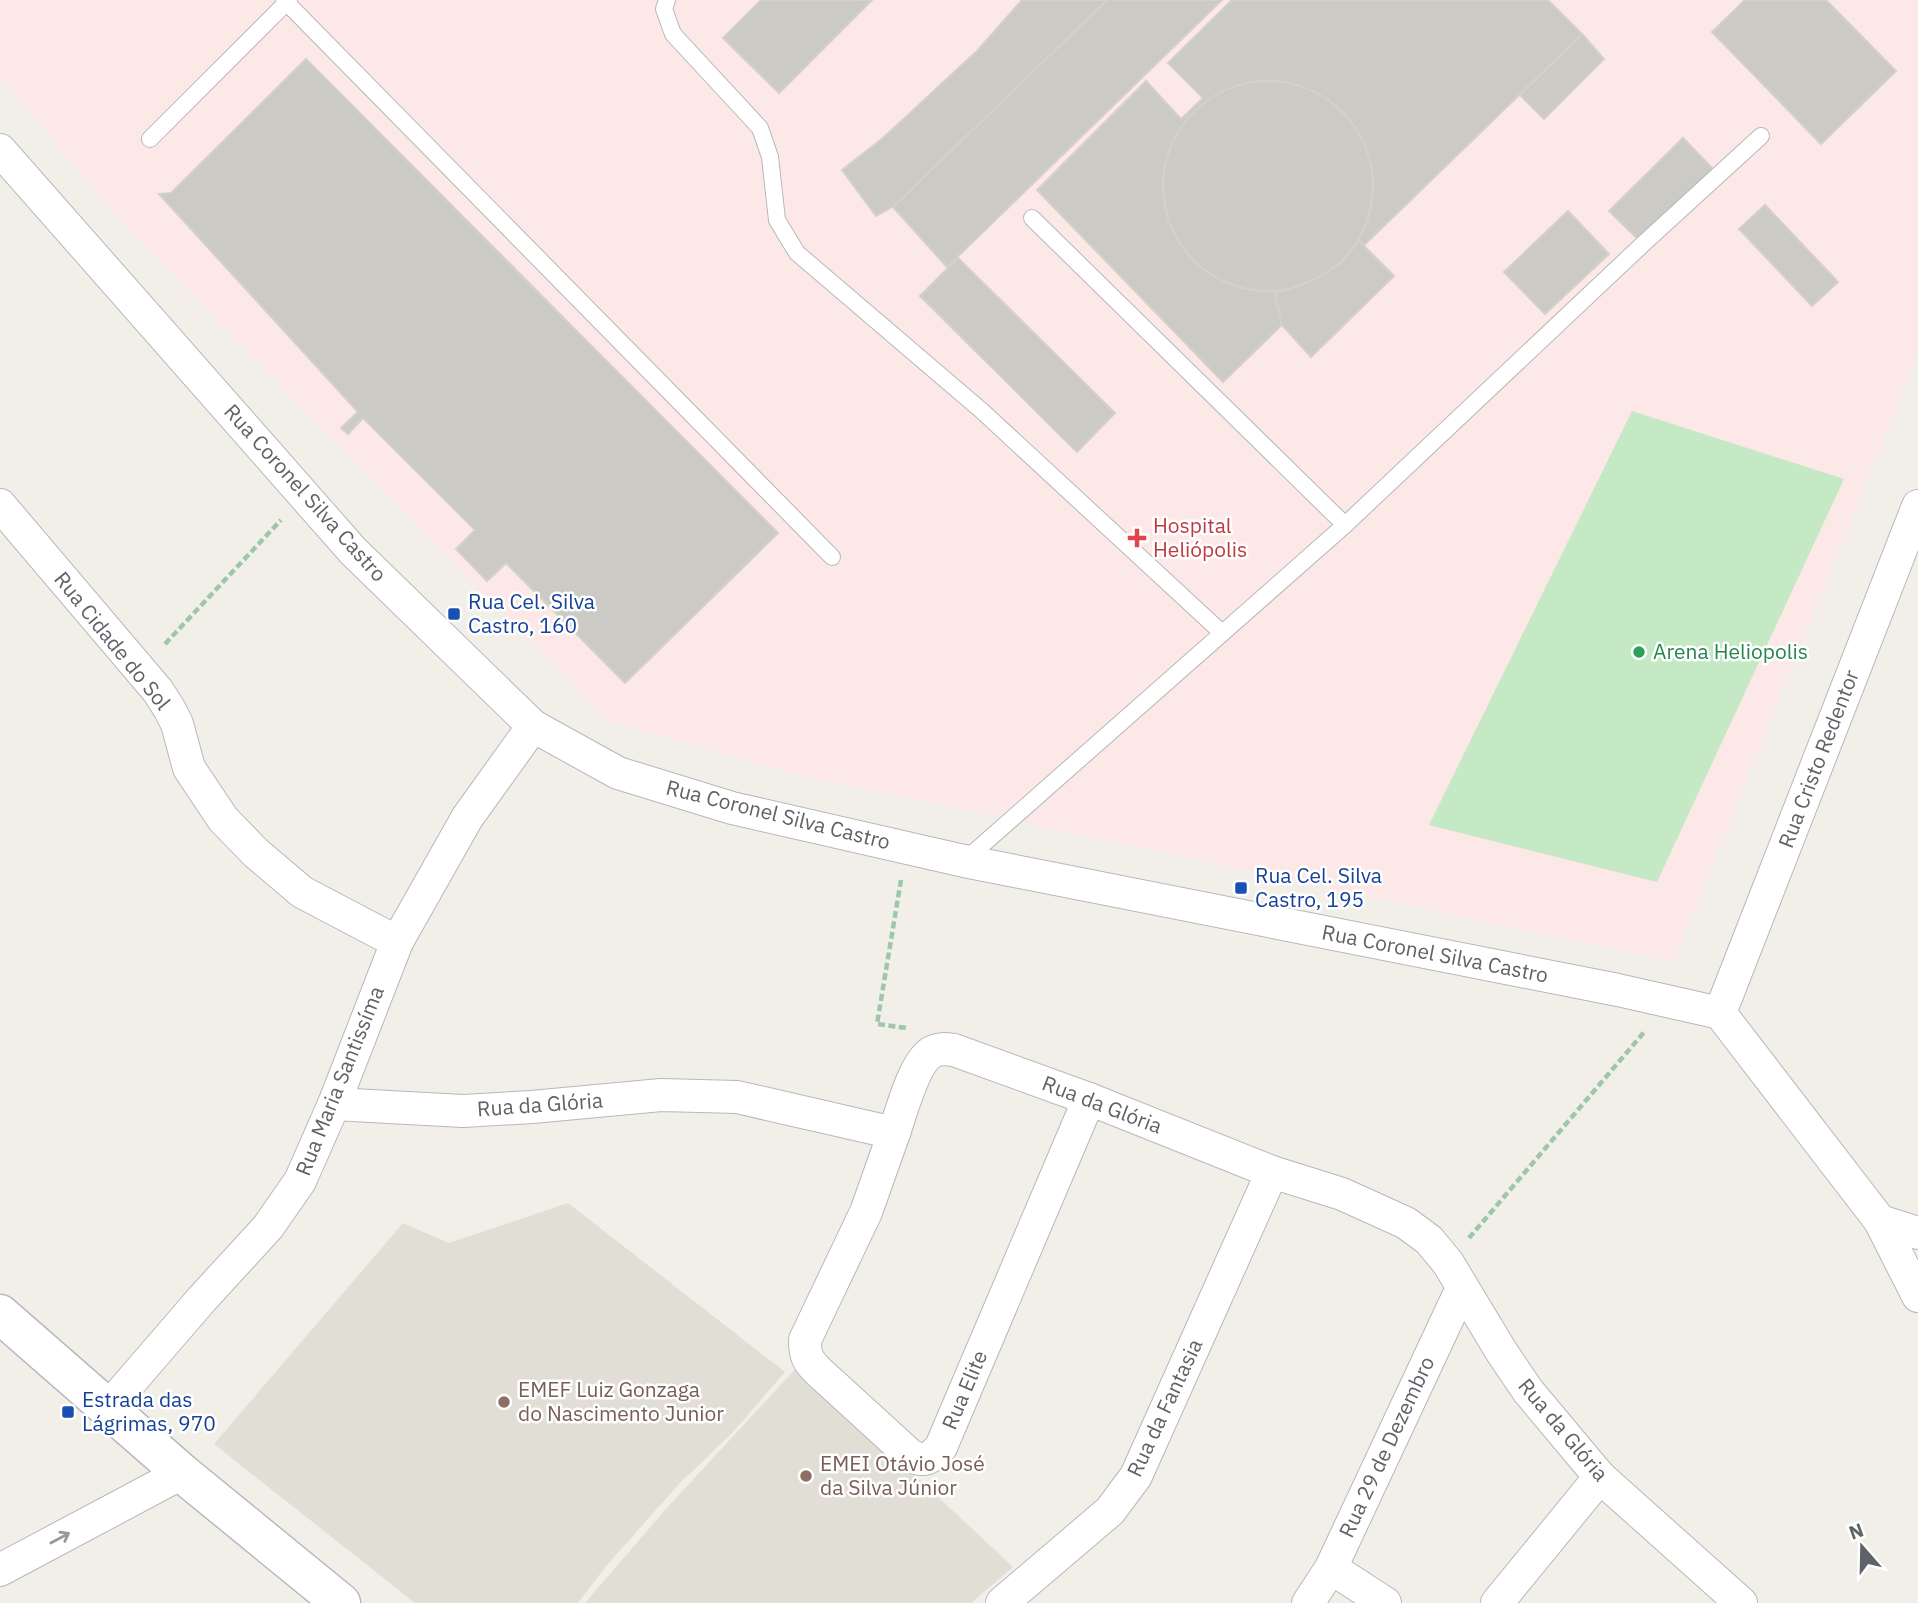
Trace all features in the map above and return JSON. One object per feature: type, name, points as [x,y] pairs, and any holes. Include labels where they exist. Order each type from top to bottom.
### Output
[{"type":"main road","points":[[0,1314],[182,1473],[341,1603]]},
{"type":"street","name":"Rua Coronel Silva Castro","points":[[6,169],[354,551],[533,726],[618,773],[732,808],[964,861],[1604,987],[1720,1013]]},
{"type":"street","name":"Rua Cidade do Sol","points":[[0,505],[158,691],[177,724],[189,768],[223,819],[256,853],[302,892],[397,942]]},
{"type":"street","name":"Rua Maria Santissíma","points":[[108,1408],[268,1227],[300,1181],[334,1104],[397,942],[467,818],[533,726]]},
{"type":"street","points":[[1720,1013],[1880,1221],[1918,1296]]},
{"type":"street","name":"Rua da Glória","points":[[924,1058],[933,1051],[954,1050],[1089,1099],[1272,1172],[1342,1194],[1406,1223],[1429,1240],[1455,1275],[1528,1391],[1600,1477],[1741,1603]]},
{"type":"street","points":[[894,1133],[918,1067],[924,1058]]},
{"type":"street","name":"Rua da Glória","points":[[334,1104],[463,1111],[661,1095],[737,1097],[894,1133]]},
{"type":"street","name":"Rua Elite","points":[[894,1133],[866,1212],[806,1340],[805,1353],[808,1362],[910,1455],[919,1460],[934,1455],[941,1447],[1089,1099]]},
{"type":"street","name":"Rua da Fantasia","points":[[1002,1603],[1110,1511],[1136,1476],[1272,1172]]},
{"type":"street","points":[[1880,1221],[1918,1233]]},
{"type":"street","name":"Rua 29 de Dezembro","points":[[1308,1603],[1331,1568],[1455,1275]]},
{"type":"street","points":[[0,1570],[182,1473]]},
{"type":"street","points":[[1497,1603],[1600,1477]]},
{"type":"street","points":[[1331,1568],[1385,1603]]},
{"type":"lane","points":[[667,0],[664,9],[673,34],[760,128],[770,158],[777,220],[797,253],[982,411],[1221,632]]},
{"type":"lane","points":[[150,139],[286,1],[832,557]]},
{"type":"lane","points":[[964,861],[1345,525],[1761,136]]},
{"type":"lane","points":[[1032,218],[1345,525]]},
{"type":"lane","points":[[1720,1013],[1918,506]]},
{"type":"path","points":[[140,670],[304,495]]},
{"type":"path","points":[[907,848],[877,1024],[912,1029],[924,1058]]},
{"type":"path","points":[[1455,1275],[1670,1002]]},
{"type":"shaded area","name":"Hospital Heliópolis","points":[[0,0],[1918,0],[1918,354],[1674,962],[783,771],[608,721],[129,230],[0,77]]},
{"type":"shaded area","name":"EMEF Luiz Gonzaga do Nascimento Junior","points":[[568,1203],[785,1372],[732,1433],[680,1483],[607,1565],[578,1603],[415,1603],[214,1444],[403,1223],[449,1243]]},
{"type":"shaded area","name":"EMEI Otávio José da Silva Júnior","points":[[798,1366],[1013,1567],[971,1603],[585,1603],[665,1510]]},
{"type":"green space","name":"Arena Heliopolis","points":[[1632,411],[1844,479],[1657,882],[1429,825]]},
{"type":"building","points":[[761,0],[872,0],[779,93],[723,38]]},
{"type":"building","points":[[1022,0],[1150,0],[1170,30],[1127,76],[1077,38],[1019,136],[876,216],[842,170],[883,138],[978,50]]},
{"type":"building","points":[[1107,0],[1222,0],[947,267],[893,207]]},
{"type":"building","points":[[1232,0],[1548,0],[1582,34],[1223,382],[1037,190],[1146,81],[1181,119],[1203,98],[1168,63]]},
{"type":"building","points":[[1745,0],[1826,0],[1896,71],[1821,144],[1712,32]]},
{"type":"building","points":[[1582,34],[1604,59],[1544,119],[1520,95]]},
{"type":"building","points":[[306,59],[778,533],[625,683],[506,563],[487,581],[456,549],[475,530],[363,418],[348,434],[341,428],[358,412],[159,194],[171,193]]},
{"type":"building","points":[[1268,81],[1308,89],[1342,112],[1365,146],[1373,186],[1365,226],[1342,260],[1308,283],[1268,291],[1228,283],[1194,260],[1171,226],[1163,186],[1171,146],[1194,112],[1228,89]]},
{"type":"building","points":[[1683,138],[1715,171],[1643,244],[1609,211]]},
{"type":"building","points":[[1765,205],[1838,282],[1812,306],[1739,229]]},
{"type":"building","points":[[1568,211],[1609,254],[1545,314],[1504,272]]},
{"type":"building","points":[[1359,241],[1394,276],[1311,357],[1282,325],[1275,294],[1316,279],[1341,263]]},
{"type":"building","points":[[958,258],[1115,413],[1077,452],[920,296]]},
{"type":"place","name":"Hospital Heliópolis","points":[[1137,538]]},
{"type":"place","name":"Rua Cel. Silva Castro, 160","points":[[454,614]]},
{"type":"place","name":"Arena Heliopolis","points":[[1639,652]]},
{"type":"place","name":"Rua Cel. Silva Castro, 195","points":[[1241,888]]},
{"type":"place","name":"EMEF Luiz Gonzaga do Nascimento Junior","points":[[504,1402]]},
{"type":"place","name":"Estrada das Lágrimas, 970","points":[[68,1412]]},
{"type":"place","name":"EMEI Otávio José da Silva Júnior","points":[[806,1476]]}]
